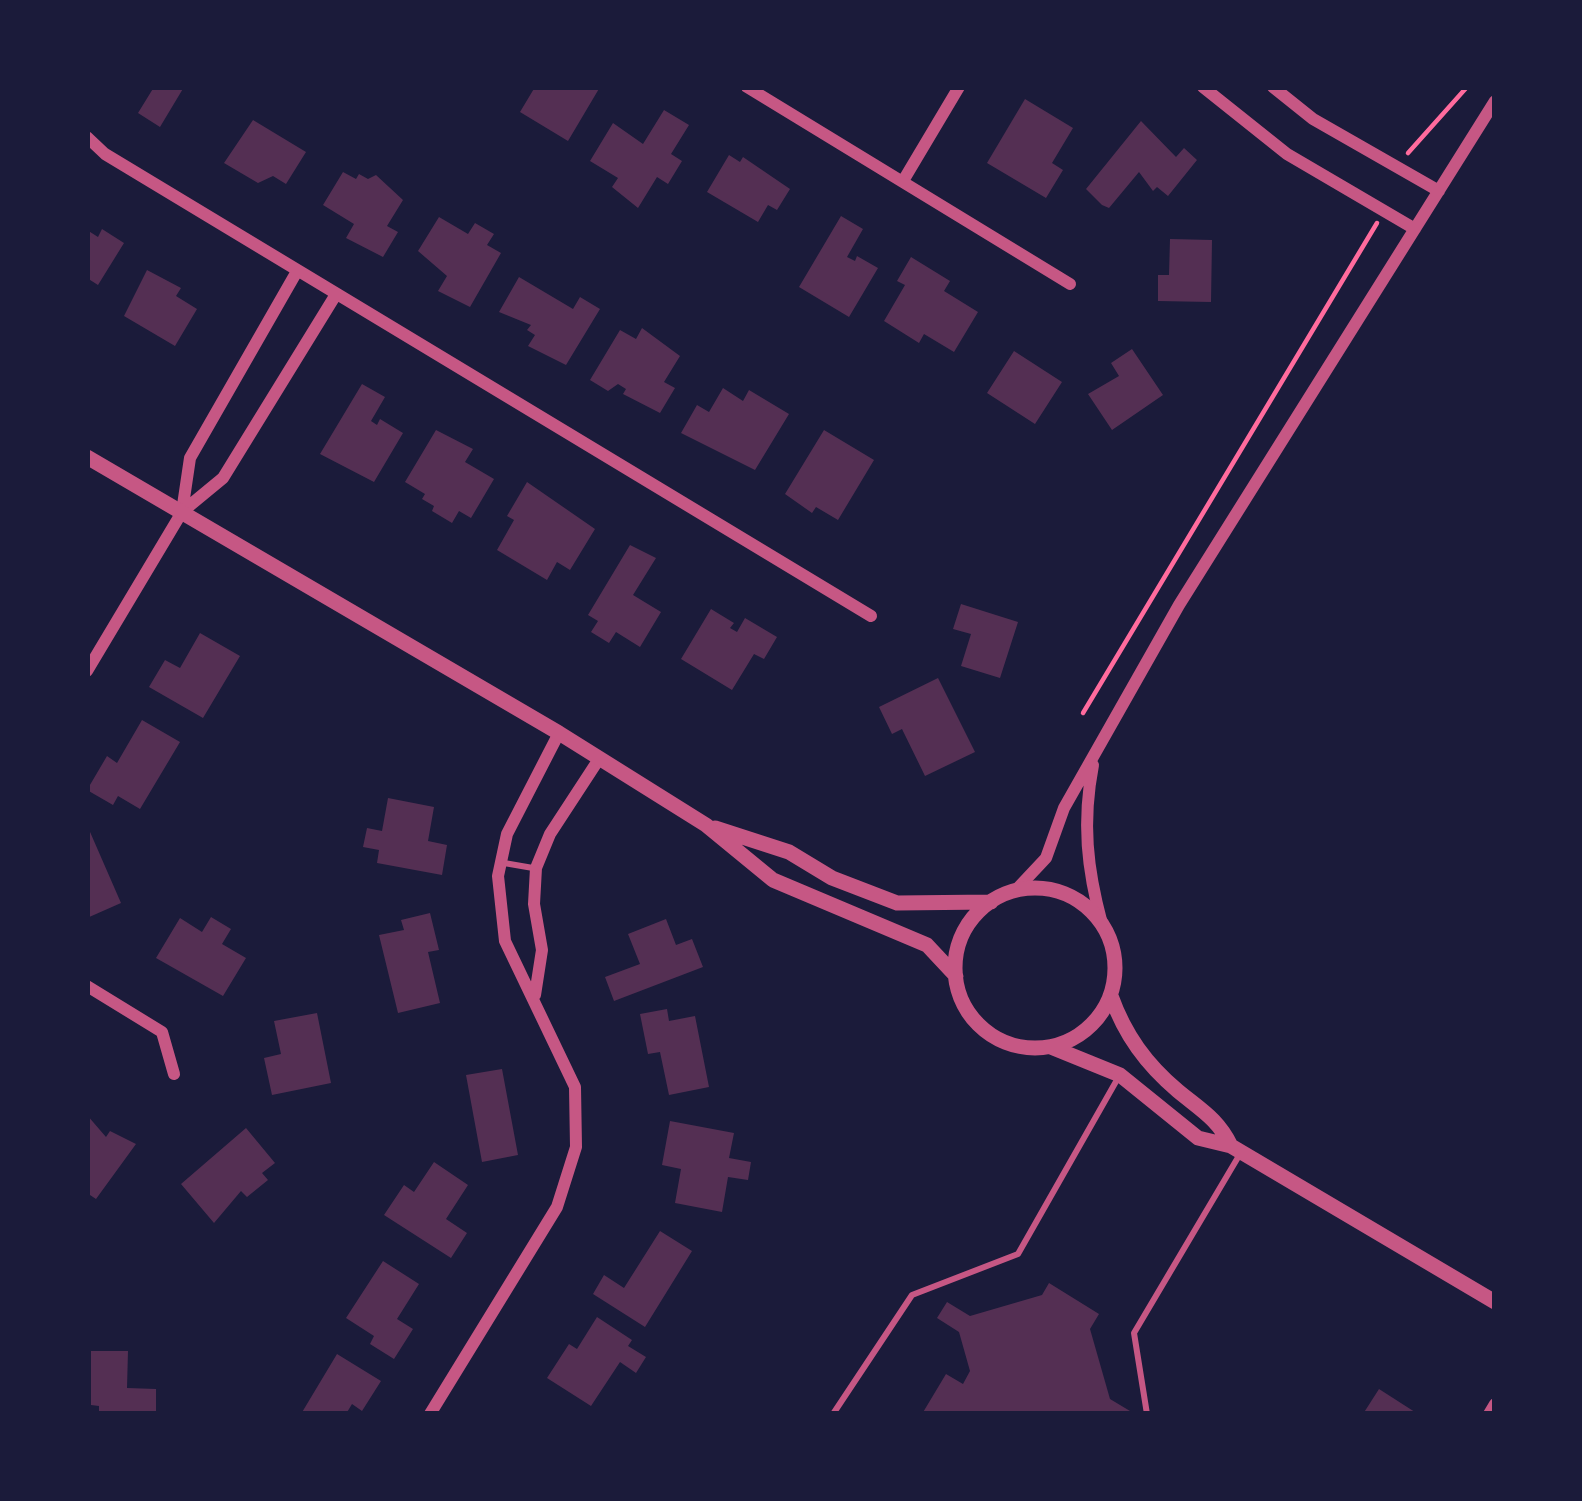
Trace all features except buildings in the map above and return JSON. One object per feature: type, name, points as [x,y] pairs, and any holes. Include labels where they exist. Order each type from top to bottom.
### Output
[{"type":"street","points":[[748,87],[1070,284]]},
{"type":"street","points":[[903,181],[959,87]]},
{"type":"street","points":[[1203,87],[1287,154],[1415,230]]},
{"type":"street","points":[[1274,87],[1313,119],[1439,191]]},
{"type":"street","points":[[706,825],[789,852],[832,878],[898,903],[991,902],[1015,891],[1046,858],[1064,808],[1179,605],[1495,101]]},
{"type":"street","points":[[87,137],[105,154],[296,273],[871,616]]},
{"type":"street","points":[[182,512],[190,458],[296,273]]},
{"type":"street","points":[[87,670],[182,512],[223,478],[334,296]]},
{"type":"street","points":[[87,457],[559,733],[706,825],[773,880],[927,945],[956,976],[972,1017],[988,1033],[1007,1043],[1051,1047],[1120,1075],[1198,1138],[1236,1149],[1495,1302]]},
{"type":"street","points":[[430,1414],[556,1207],[575,1148],[574,1087],[535,996],[505,941],[500,862],[524,794],[559,733]]},
{"type":"street","points":[[1095,752],[1085,826],[1086,859],[1102,924],[1113,947],[1112,995],[1132,1042],[1177,1090],[1219,1120],[1236,1149]]},
{"type":"street","points":[[535,996],[542,950],[534,904],[536,868],[550,834],[599,759]]},
{"type":"street","points":[[1015,891],[1064,893],[1102,924]]},
{"type":"street","points":[[956,976],[963,934],[991,902]]},
{"type":"street","points":[[87,986],[162,1032],[174,1074]]},
{"type":"street","points":[[1051,1047],[1077,1037],[1098,1019],[1112,995]]},
{"type":"street","points":[[1489,1414],[1495,1404]]},
{"type":"lane","points":[[500,862],[536,868]]},
{"type":"lane","points":[[832,1414],[912,1295],[1018,1255],[1120,1075]]},
{"type":"lane","points":[[1147,1414],[1134,1333],[1236,1149]]},
{"type":"path","points":[[1406,172],[1408,149],[1467,87]]},
{"type":"path","points":[[1083,713],[1383,211]]}]
